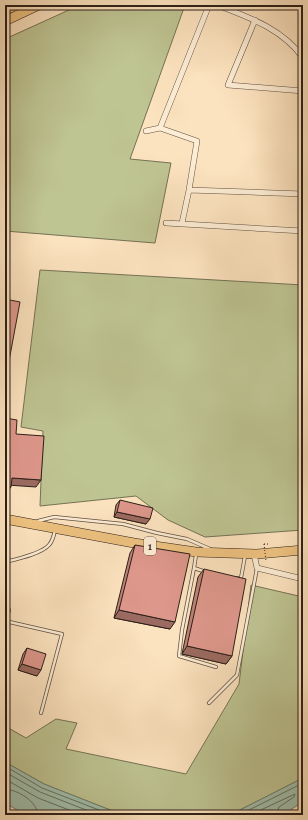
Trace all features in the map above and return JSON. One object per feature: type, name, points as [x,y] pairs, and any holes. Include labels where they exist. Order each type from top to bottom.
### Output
[{"type":"highway","points":[[5,10],[17,5]]},
{"type":"highway","points":[[5,21],[39,5]]},
{"type":"highway","name":"1","points":[[5,520],[56,530],[196,552],[250,554],[303,550]]},
{"type":"street","points":[[160,128],[209,5]]},
{"type":"street","points":[[217,5],[255,20],[280,35],[298,51],[303,58]]},
{"type":"street","points":[[255,20],[228,85],[303,90]]},
{"type":"street","points":[[146,131],[160,128],[197,141],[190,190],[182,223]]},
{"type":"street","points":[[190,190],[303,194]]},
{"type":"street","points":[[166,223],[303,231]]},
{"type":"street","points":[[250,554],[257,568],[303,579]]},
{"type":"lane","points":[[28,524],[54,517],[123,524],[187,539],[221,554]]},
{"type":"lane","points":[[5,562],[28,555],[46,547],[50,544],[56,530]]},
{"type":"lane","points":[[196,552],[182,630],[179,656],[216,667]]},
{"type":"lane","points":[[233,577],[241,578],[250,554]]},
{"type":"lane","points":[[194,568],[212,573]]},
{"type":"lane","points":[[209,702],[237,675],[257,568]]},
{"type":"lane","points":[[9,610],[5,621],[62,634],[41,712]]},
{"type":"path","points":[[266,561],[264,544],[268,544]]},
{"type":"green space","points":[[80,5],[185,5],[130,159],[171,163],[155,243],[5,231],[5,39]]},
{"type":"green space","points":[[40,270],[303,285],[303,530],[205,537],[168,520],[136,496],[40,506],[43,431],[21,427]]},
{"type":"green space","points":[[251,585],[303,597],[303,778],[230,815],[123,815],[44,784],[5,762],[5,726],[26,738],[56,719],[77,723],[66,749],[186,774],[239,684]]},
{"type":"water","points":[[5,762],[44,784],[123,815],[26,815],[5,803]]},
{"type":"water","points":[[303,778],[303,802],[282,815],[230,815]]},
{"type":"building","points":[[5,299],[20,302],[6,377],[5,377]]},
{"type":"building","points":[[5,418],[17,420],[16,434],[44,436],[41,480],[12,478],[11,487],[5,486]]},
{"type":"building","points":[[120,500],[153,508],[150,519],[117,512]]},
{"type":"building","points":[[135,545],[190,554],[175,622],[119,610]]},
{"type":"building","points":[[204,569],[246,579],[232,656],[187,646]]},
{"type":"building","points":[[27,648],[46,654],[41,670],[22,664]]}]
